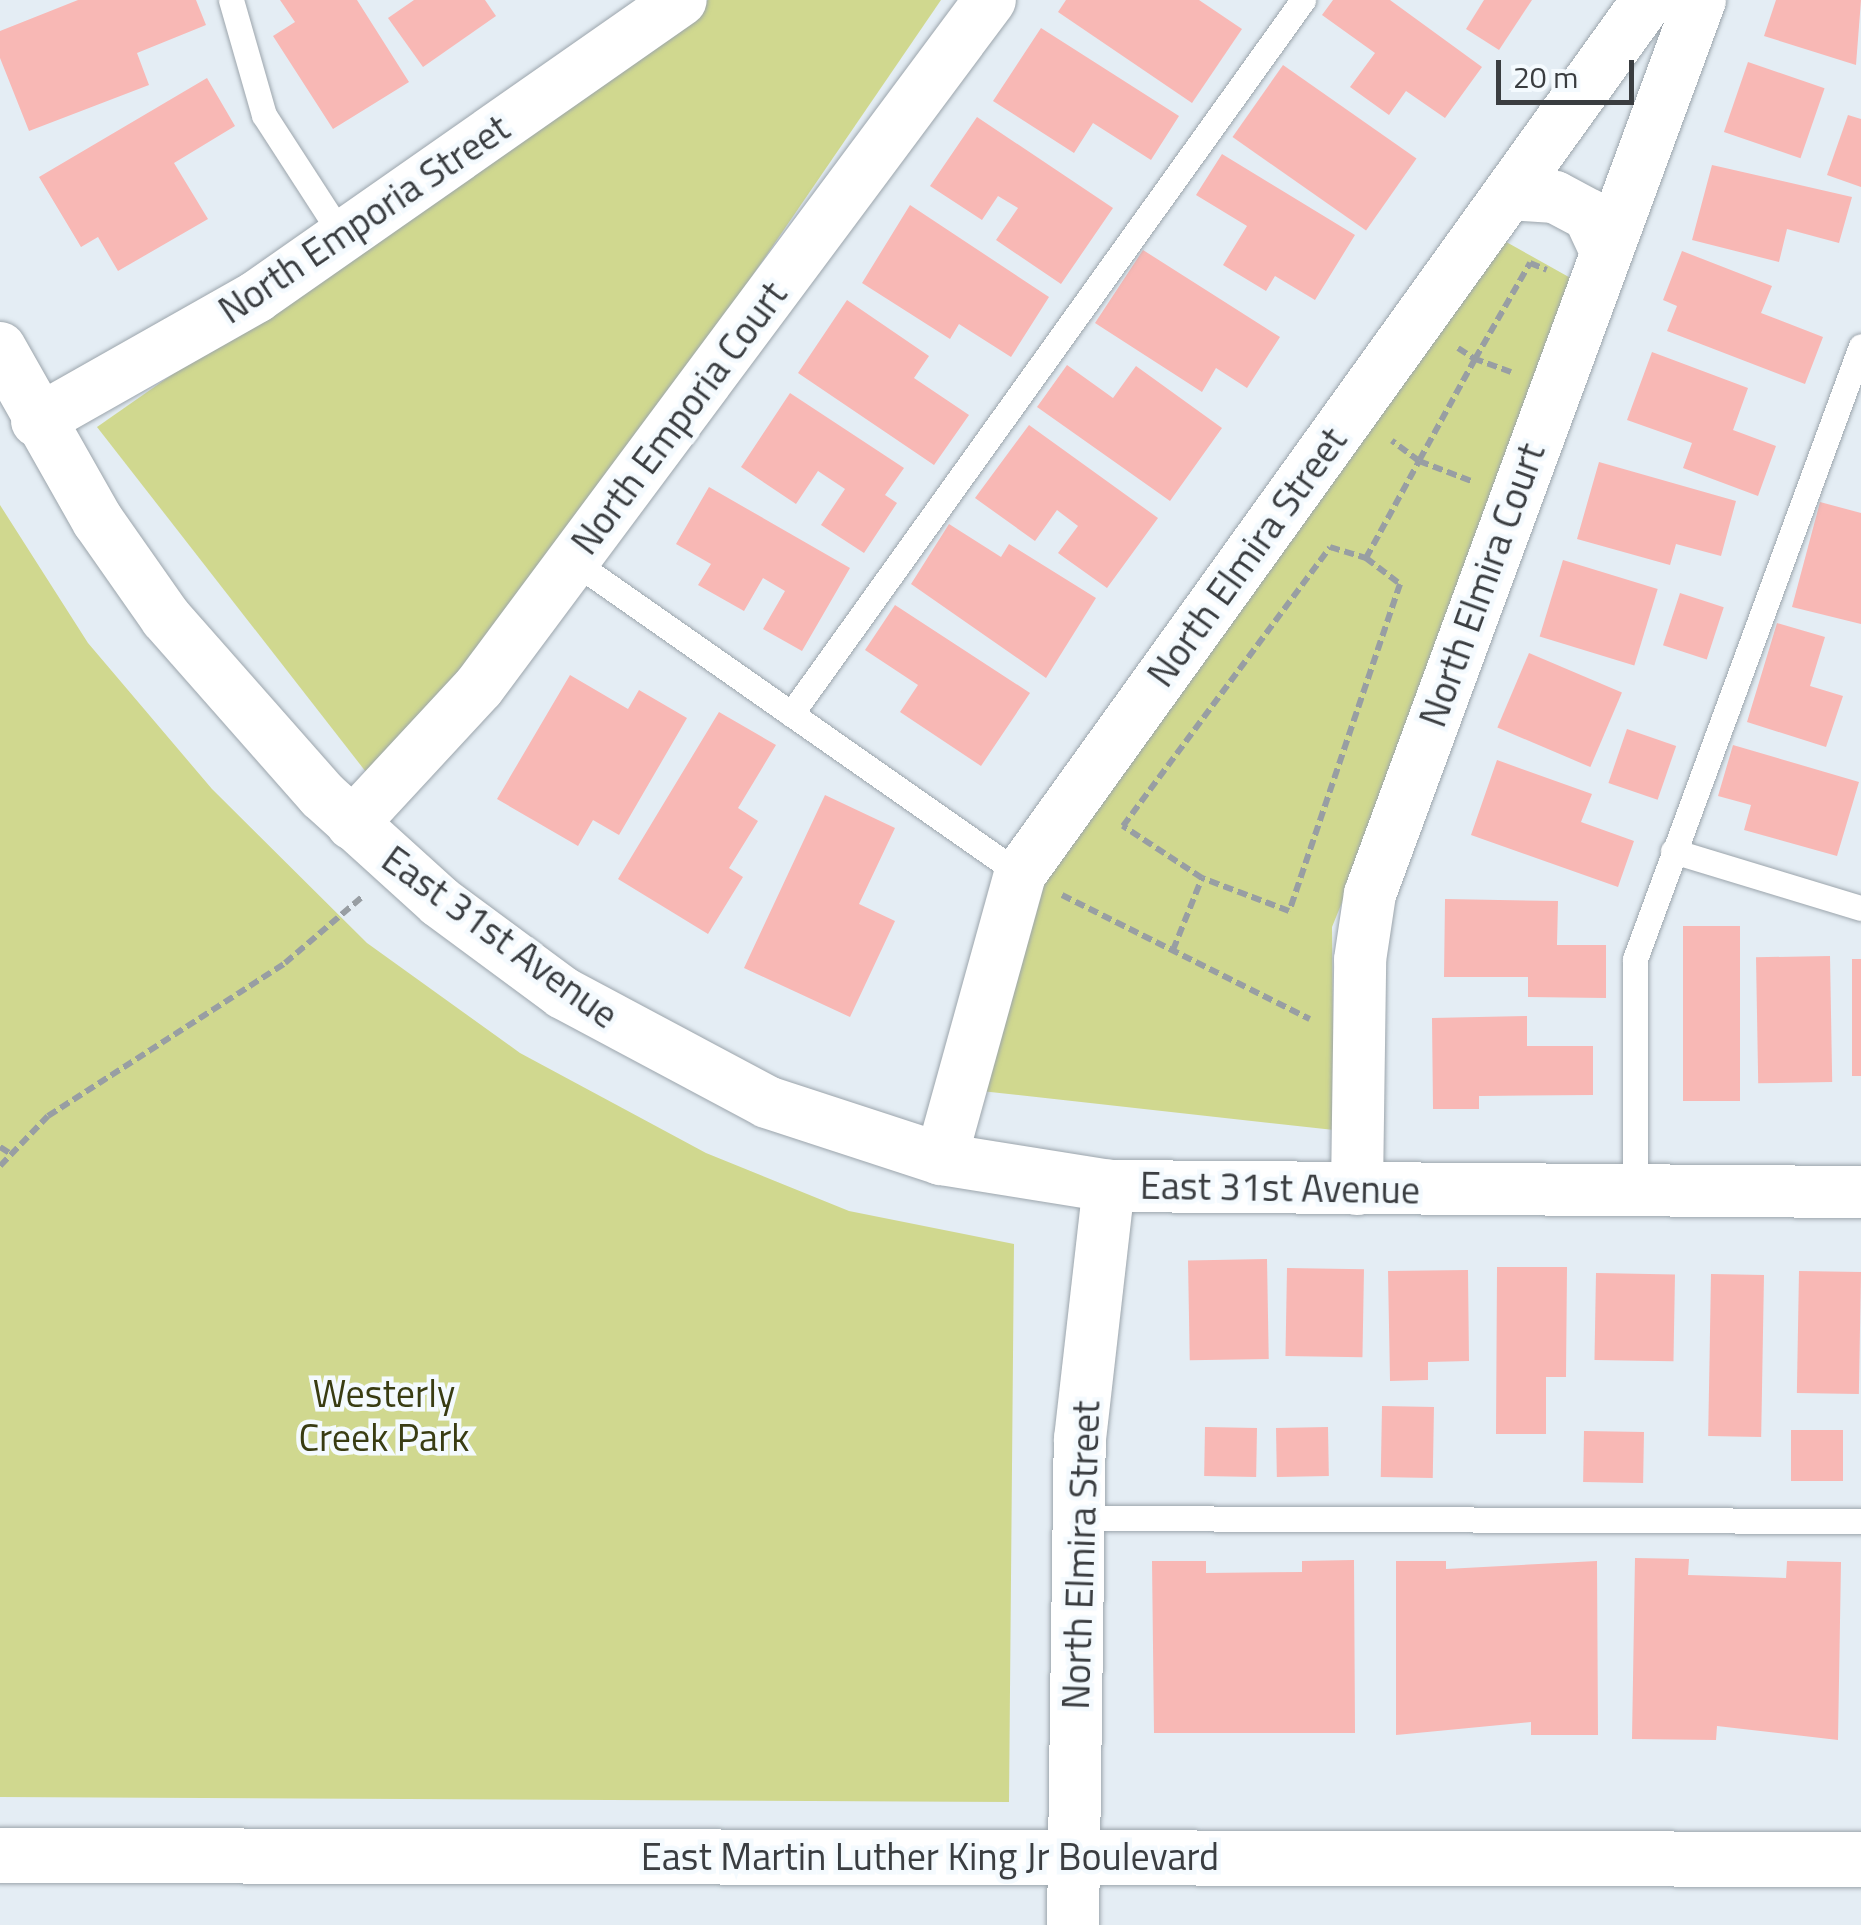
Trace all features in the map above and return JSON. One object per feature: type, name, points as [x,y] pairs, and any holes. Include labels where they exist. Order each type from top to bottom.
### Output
[{"type":"main road","name":"East Martin Luther King Jr Boulevard","points":[[0,1854],[1861,1859]]},
{"type":"street","name":"North Emporia Street","points":[[37,421],[256,297],[680,0]]},
{"type":"street","name":"North Emporia Court","points":[[352,824],[479,687],[990,0]]},
{"type":"street","name":"North Elmira Street","points":[[941,1159],[1020,874],[1648,0]]},
{"type":"street","name":"North Elmira Court","points":[[1357,1189],[1359,1043],[1370,894],[1700,0]]},
{"type":"street","points":[[1508,194],[1555,197],[1588,215],[1599,271]]},
{"type":"street","name":"East 31st Avenue","points":[[0,348],[37,421],[166,618],[352,824],[392,862],[563,994],[672,1057],[768,1102],[941,1159],[1109,1186],[1861,1192]]},
{"type":"street","name":"North Elmira Street","points":[[1073,1925],[1080,1518],[1109,1186]]},
{"type":"lane","points":[[231,0],[264,115],[343,236]]},
{"type":"lane","points":[[791,714],[1303,0]]},
{"type":"lane","points":[[1635,1192],[1635,959],[1858,363]]},
{"type":"lane","points":[[572,561],[1020,874]]},
{"type":"lane","points":[[1673,851],[1861,908]]},
{"type":"lane","points":[[1080,1518],[1861,1522]]},
{"type":"path","points":[[1366,558],[1530,263],[1599,271]]},
{"type":"path","points":[[1416,321],[1475,358],[1555,388]]},
{"type":"path","points":[[1352,412],[1419,461],[1514,498]]},
{"type":"path","points":[[1330,548],[1366,558],[1400,584],[1289,911],[1202,878],[1123,826],[1330,548]]},
{"type":"path","points":[[0,1166],[100,1078],[285,963],[392,862]]},
{"type":"path","points":[[1020,874],[1359,1043]]},
{"type":"path","points":[[1173,950],[1202,878]]},
{"type":"path","points":[[0,1147],[13,1154]]},
{"type":"green space","points":[[708,0],[941,0],[487,664],[366,772],[97,427]]},
{"type":"green space","points":[[1483,229],[1592,290],[1332,927],[1334,1130],[972,1090],[1020,874]]},
{"type":"green space","name":"Westerly Creek Park","points":[[0,505],[88,643],[212,789],[367,943],[520,1053],[706,1153],[849,1211],[1014,1244],[1009,1802],[0,1797]]},
{"type":"building","points":[[78,0],[196,0],[206,25],[137,53],[149,85],[29,131],[0,58],[0,31]]},
{"type":"building","points":[[280,0],[357,0],[409,82],[333,129],[273,36],[295,22]]},
{"type":"building","points":[[414,0],[485,0],[496,16],[423,67],[388,18]]},
{"type":"building","points":[[1066,0],[1199,0],[1242,29],[1192,103],[1058,12]]},
{"type":"building","points":[[1333,0],[1390,0],[1482,67],[1445,118],[1406,91],[1389,115],[1350,87],[1375,53],[1322,15]]},
{"type":"building","points":[[1484,0],[1532,0],[1499,50],[1466,29]]},
{"type":"building","points":[[1776,0],[1861,0],[1856,65],[1764,36]]},
{"type":"building","points":[[1041,28],[1179,116],[1151,160],[1093,123],[1074,153],[993,101]]},
{"type":"building","points":[[1748,62],[1825,88],[1800,158],[1724,132]]},
{"type":"building","points":[[1283,65],[1417,158],[1366,231],[1233,137]]},
{"type":"building","points":[[207,78],[235,126],[174,163],[208,219],[118,271],[98,237],[81,247],[39,177]]},
{"type":"building","points":[[1848,115],[1861,119],[1861,187],[1827,175]]},
{"type":"building","points":[[977,117],[1113,208],[1061,284],[996,240],[1018,208],[998,196],[982,220],[930,186]]},
{"type":"building","points":[[1222,154],[1355,235],[1315,300],[1275,276],[1266,291],[1223,265],[1247,226],[1196,195]]},
{"type":"building","points":[[1712,165],[1852,197],[1839,243],[1787,229],[1779,262],[1692,240]]},
{"type":"building","points":[[910,205],[1049,297],[1011,357],[959,324],[950,339],[862,283]]},
{"type":"building","points":[[1143,250],[1280,337],[1247,388],[1216,368],[1202,392],[1095,323]]},
{"type":"building","points":[[1682,251],[1772,286],[1761,313],[1823,337],[1805,384],[1667,331],[1677,306],[1663,300]]},
{"type":"building","points":[[847,300],[929,356],[914,378],[969,415],[934,465],[798,373]]},
{"type":"building","points":[[1652,352],[1748,388],[1733,430],[1776,446],[1758,496],[1683,468],[1692,443],[1627,420]]},
{"type":"building","points":[[1067,365],[1113,398],[1136,366],[1222,428],[1170,501],[1037,407]]},
{"type":"building","points":[[790,393],[904,468],[885,495],[897,503],[864,553],[821,525],[845,489],[818,471],[796,504],[741,467]]},
{"type":"building","points":[[1029,425],[1158,518],[1107,588],[1058,553],[1078,526],[1057,510],[1035,541],[975,498]]},
{"type":"building","points":[[1599,462],[1736,501],[1721,556],[1676,544],[1670,565],[1577,539]]},
{"type":"building","points":[[709,487],[850,568],[802,651],[763,629],[785,591],[763,578],[744,611],[698,585],[711,564],[676,544]]},
{"type":"building","points":[[1820,502],[1861,513],[1861,624],[1792,607]]},
{"type":"building","points":[[949,524],[1001,557],[1009,544],[1096,598],[1046,678],[911,584]]},
{"type":"building","points":[[1563,560],[1658,589],[1634,665],[1540,637]]},
{"type":"building","points":[[1680,593],[1724,607],[1707,660],[1663,645]]},
{"type":"building","points":[[895,605],[1030,693],[981,766],[900,712],[918,685],[865,650]]},
{"type":"building","points":[[1777,623],[1825,637],[1810,686],[1843,696],[1826,747],[1747,722]]},
{"type":"building","points":[[1529,653],[1622,692],[1590,767],[1497,728]]},
{"type":"building","points":[[570,675],[628,709],[639,690],[687,718],[619,835],[593,820],[578,846],[497,799]]},
{"type":"building","points":[[719,712],[776,745],[738,808],[758,821],[729,868],[743,877],[708,934],[618,879]]},
{"type":"building","points":[[1627,729],[1676,746],[1658,800],[1608,783]]},
{"type":"building","points":[[1733,745],[1859,782],[1837,856],[1744,830],[1751,805],[1718,796]]},
{"type":"building","points":[[1497,760],[1592,794],[1581,822],[1634,841],[1618,887],[1471,835]]},
{"type":"building","points":[[825,795],[895,828],[859,904],[895,921],[850,1017],[744,968]]},
{"type":"building","points":[[1445,899],[1558,901],[1557,945],[1606,945],[1606,998],[1528,997],[1528,977],[1444,977]]},
{"type":"building","points":[[1683,926],[1740,926],[1740,1101],[1683,1101]]},
{"type":"building","points":[[1830,956],[1832,1082],[1758,1083],[1756,957]]},
{"type":"building","points":[[1852,959],[1861,959],[1861,1076],[1852,1076]]},
{"type":"building","points":[[1527,1016],[1527,1046],[1593,1046],[1593,1095],[1479,1096],[1479,1109],[1433,1109],[1432,1018]]},
{"type":"building","points":[[1267,1259],[1269,1359],[1190,1360],[1188,1260]]},
{"type":"building","points":[[1497,1267],[1567,1267],[1566,1377],[1546,1377],[1546,1434],[1496,1434]]},
{"type":"building","points":[[1287,1268],[1364,1269],[1362,1357],[1285,1356]]},
{"type":"building","points":[[1468,1270],[1469,1361],[1428,1362],[1428,1380],[1390,1381],[1388,1271]]},
{"type":"building","points":[[1799,1271],[1861,1272],[1859,1394],[1797,1393]]},
{"type":"building","points":[[1596,1273],[1675,1274],[1673,1361],[1594,1360]]},
{"type":"building","points":[[1711,1274],[1764,1275],[1761,1437],[1708,1436]]},
{"type":"building","points":[[1382,1406],[1434,1407],[1433,1478],[1381,1477]]},
{"type":"building","points":[[1205,1427],[1257,1428],[1256,1477],[1204,1476]]},
{"type":"building","points":[[1328,1427],[1329,1476],[1277,1477],[1276,1428]]},
{"type":"building","points":[[1791,1430],[1843,1430],[1843,1481],[1791,1481]]},
{"type":"building","points":[[1584,1431],[1644,1432],[1643,1483],[1583,1482]]},
{"type":"building","points":[[1635,1558],[1689,1559],[1688,1575],[1786,1578],[1787,1561],[1841,1562],[1838,1740],[1717,1726],[1716,1740],[1632,1739]]},
{"type":"building","points":[[1354,1560],[1355,1733],[1154,1733],[1152,1561],[1206,1561],[1206,1573],[1302,1572],[1302,1561]]},
{"type":"building","points":[[1396,1561],[1446,1561],[1446,1569],[1597,1561],[1598,1735],[1531,1735],[1531,1722],[1396,1735]]}]
